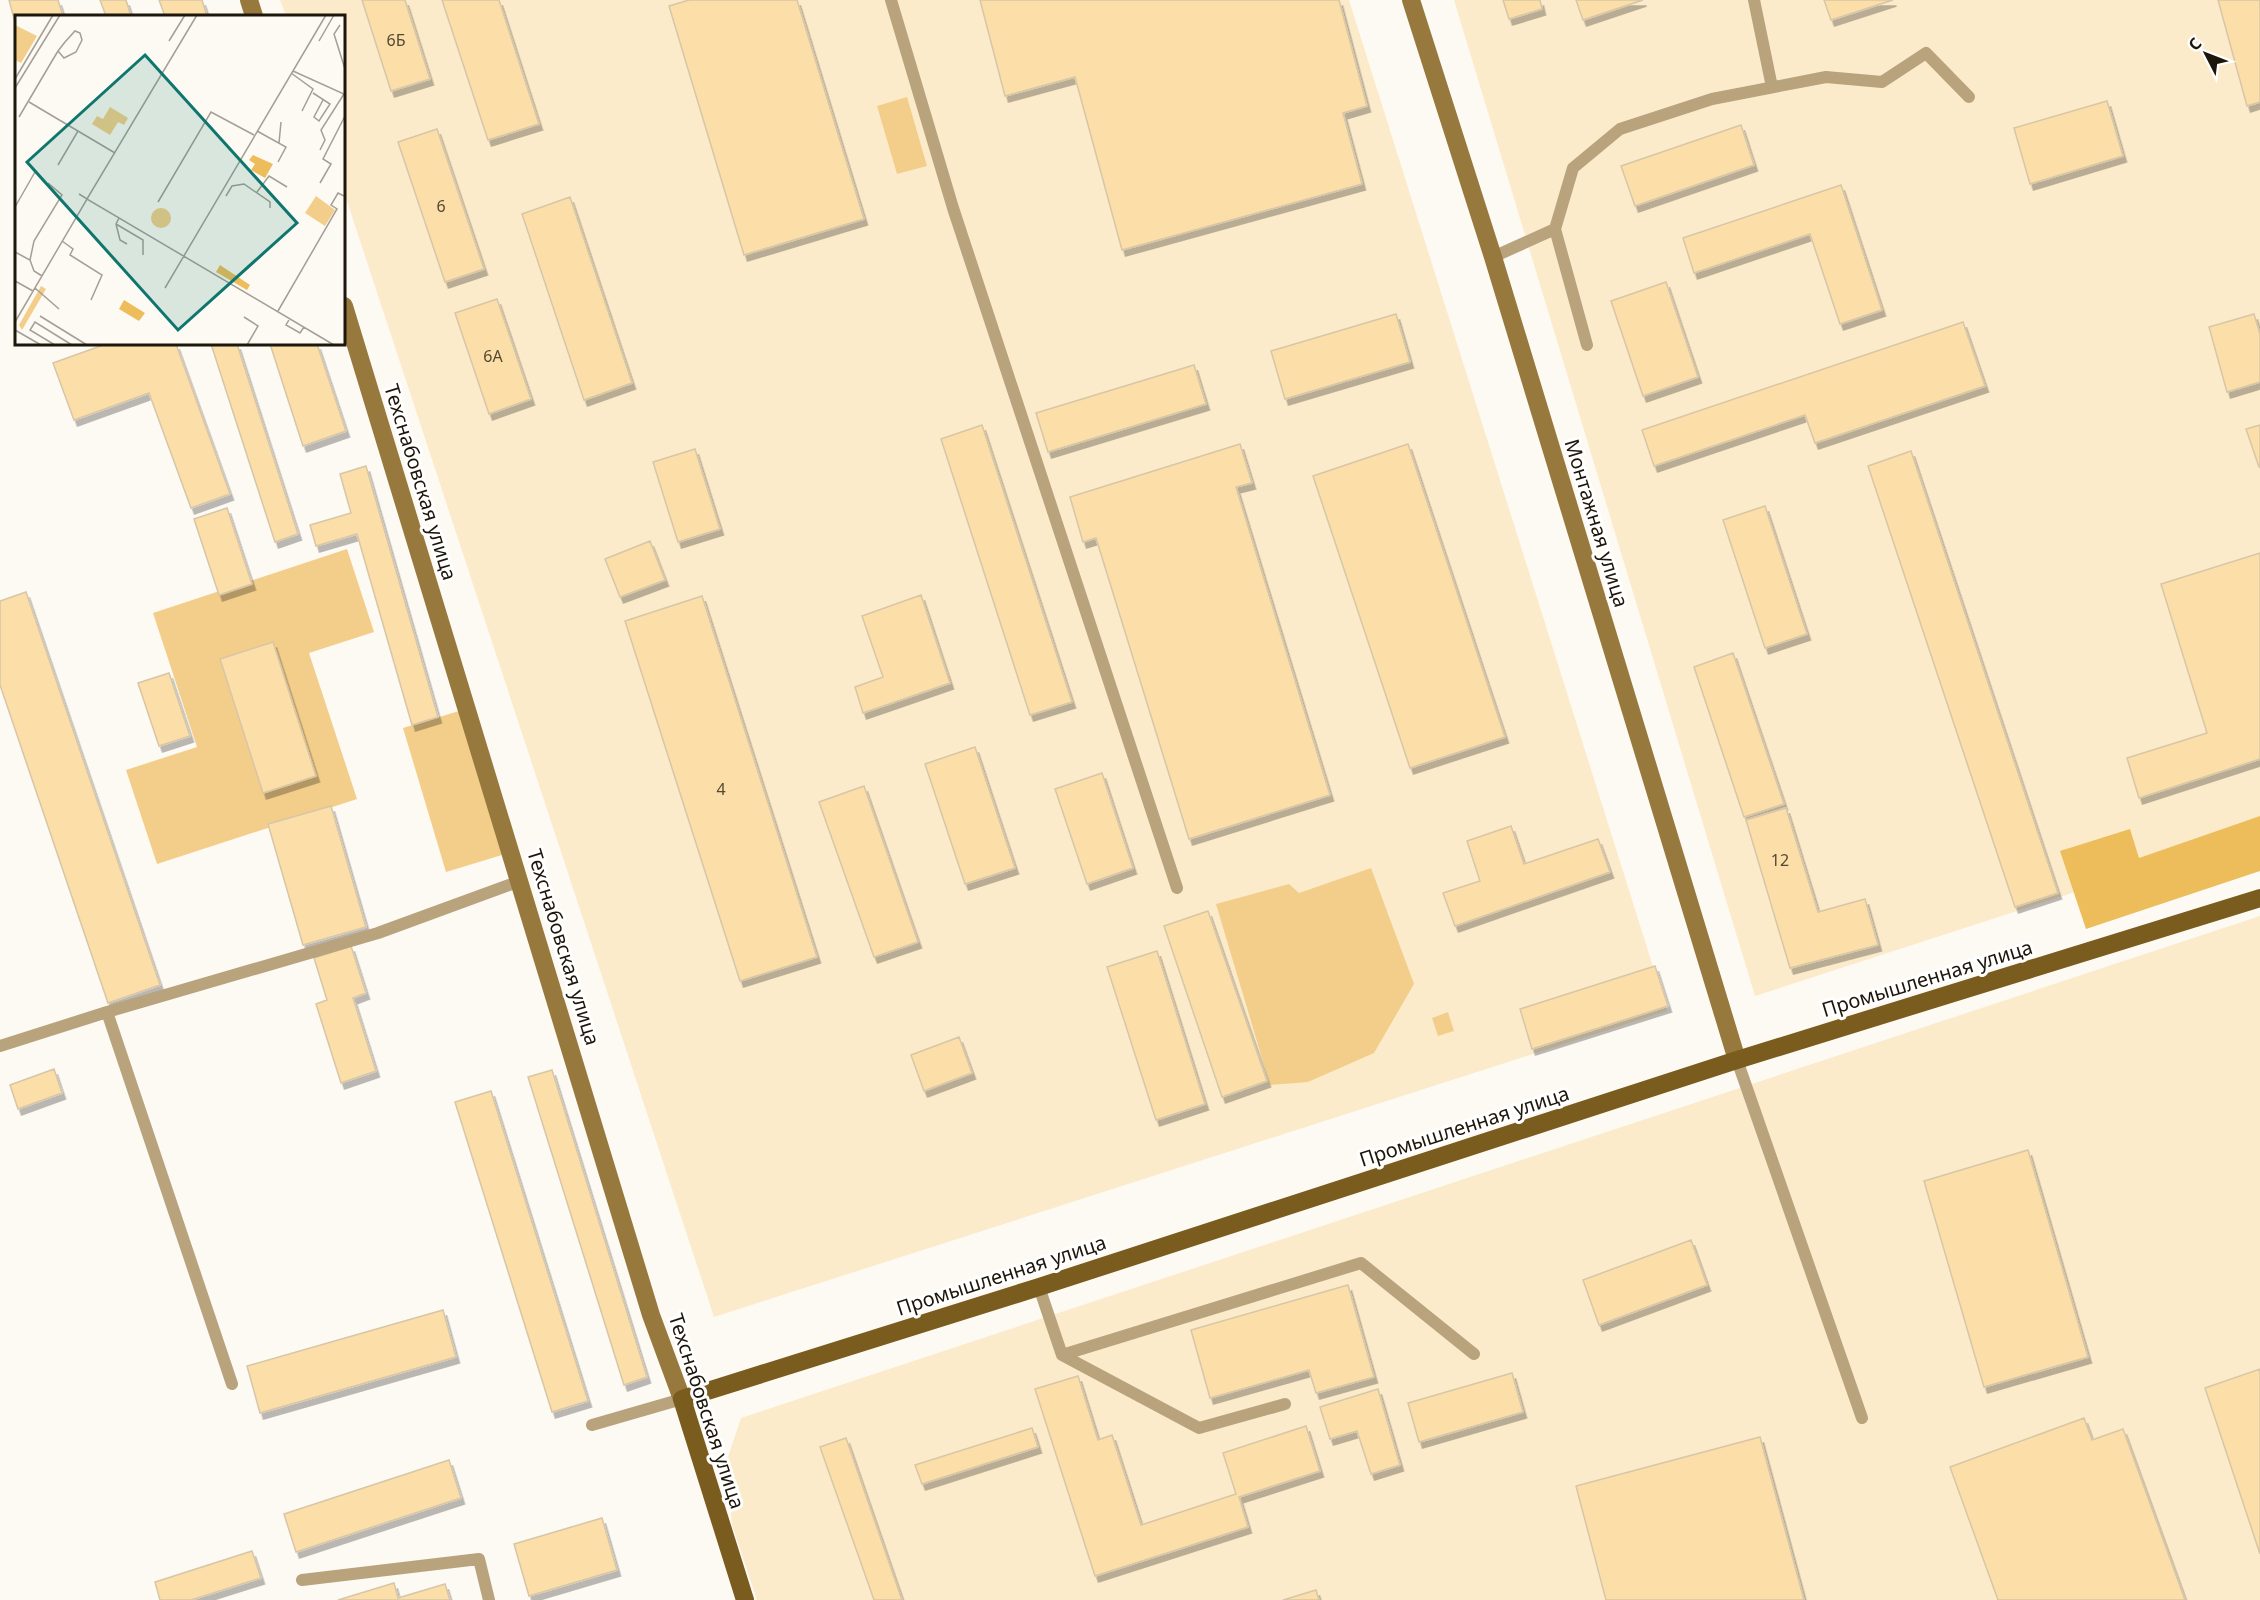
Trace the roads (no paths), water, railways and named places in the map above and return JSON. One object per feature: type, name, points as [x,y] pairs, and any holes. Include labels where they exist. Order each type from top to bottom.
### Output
[{"type":"main road","name":"Промышленная улица","points":[[682,1399],[1039,1287],[1737,1060],[2260,898]]},
{"type":"main road","name":"Техснабовская улица","points":[[682,1399],[745,1600]]},
{"type":"street","points":[[249,0],[254,15]]},
{"type":"street","name":"Монтажная улица","points":[[1411,0],[1493,257],[1737,1060]]},
{"type":"street","name":"Техснабовская улица","points":[[345,309],[651,1315],[682,1399]]},
{"type":"lane","points":[[891,0],[953,208],[1177,888]]},
{"type":"lane","points":[[1754,0],[1772,87]]},
{"type":"lane","points":[[1587,345],[1555,229],[1573,168],[1620,129],[1712,99],[1826,77],[1882,82],[1926,53],[1970,97]]},
{"type":"lane","points":[[1493,257],[1555,229]]},
{"type":"lane","points":[[0,1046],[107,1012],[378,933],[520,880]]},
{"type":"lane","points":[[107,1012],[232,1384]]},
{"type":"lane","points":[[1737,1060],[1862,1418]]},
{"type":"lane","points":[[1062,1355],[1361,1263],[1474,1354]]},
{"type":"lane","points":[[1039,1287],[1062,1355],[1199,1428],[1285,1404]]},
{"type":"lane","points":[[592,1425],[682,1399]]},
{"type":"lane","points":[[302,1580],[479,1559],[489,1600]]}]
